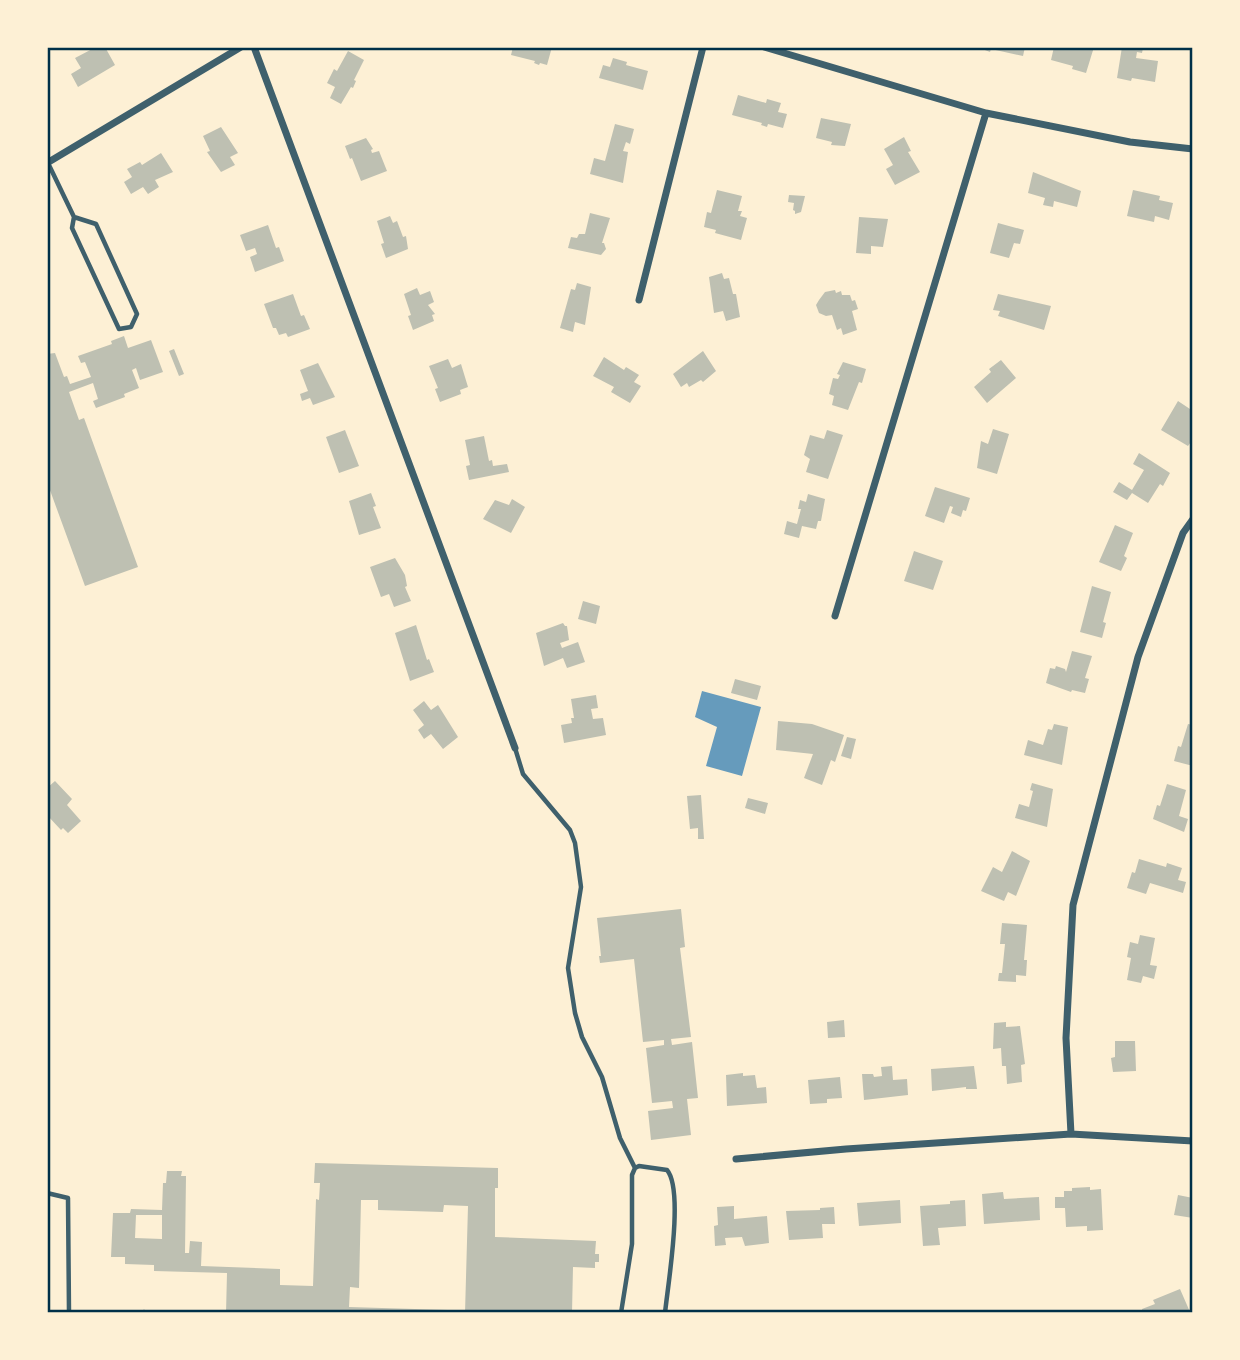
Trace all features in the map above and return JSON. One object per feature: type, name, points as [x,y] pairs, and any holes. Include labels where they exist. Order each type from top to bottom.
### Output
[{"type":"street","points":[[48,163],[241,47]]},
{"type":"street","points":[[254,47],[515,748]]},
{"type":"street","points":[[639,300],[703,47]]},
{"type":"street","points":[[764,47],[986,113],[1130,142],[1193,149]]},
{"type":"street","points":[[835,616],[986,113]]},
{"type":"street","points":[[1071,1134],[1066,1038],[1073,905],[1139,657],[1183,533],[1193,519]]},
{"type":"street","points":[[736,1160],[846,1149],[1071,1134],[1193,1141]]},
{"type":"lane","points":[[48,163],[74,217],[72,228],[118,329],[131,327],[137,314],[96,224],[74,217]]},
{"type":"lane","points":[[515,748],[523,774],[570,830],[575,843],[581,887],[568,968],[573,1002],[582,1037],[602,1077],[620,1138],[635,1168]]},
{"type":"lane","points":[[621,1313],[632,1244],[632,1175],[639,1166],[667,1170],[673,1182],[674,1229],[664,1313]]},
{"type":"lane","points":[[47,1193],[68,1199],[69,1313]]},
{"type":"water","points":[[702,691],[761,707],[742,776],[706,766],[717,727],[695,717]]},
{"type":"building","points":[[96,47],[105,47],[115,65],[78,87],[71,74],[81,68],[75,58]]},
{"type":"building","points":[[513,47],[552,47],[547,65],[539,65],[534,63],[535,61],[511,55]]},
{"type":"building","points":[[977,47],[1025,47],[1023,56],[991,49],[990,52]]},
{"type":"building","points":[[1054,47],[1094,47],[1086,73],[1051,60]]},
{"type":"building","points":[[1122,47],[1143,48],[1142,53],[1137,52],[1136,58],[1158,61],[1155,82],[1117,78]]},
{"type":"building","points":[[348,51],[364,60],[353,88],[351,87],[341,104],[330,98],[335,87],[327,83]]},
{"type":"building","points":[[613,58],[648,71],[643,90],[599,78],[603,65],[610,67]]},
{"type":"building","points":[[738,95],[766,103],[767,99],[781,103],[778,112],[787,114],[783,128],[768,124],[767,127],[761,125],[762,123],[732,115]]},
{"type":"building","points":[[821,118],[851,124],[845,146],[831,145],[832,142],[816,138]]},
{"type":"building","points":[[615,124],[634,129],[630,144],[626,142],[623,151],[628,152],[623,183],[590,174],[594,158],[605,161]]},
{"type":"building","points":[[221,127],[238,153],[230,157],[235,165],[221,172],[207,152],[210,151],[203,136]]},
{"type":"building","points":[[904,137],[911,151],[908,152],[920,172],[895,185],[886,169],[893,165],[884,149]]},
{"type":"building","points":[[366,138],[373,149],[372,153],[379,151],[387,171],[361,181],[345,146]]},
{"type":"building","points":[[161,153],[173,172],[155,180],[159,187],[148,194],[143,187],[131,194],[124,182],[132,177],[127,169],[140,162],[142,165]]},
{"type":"building","points":[[1033,172],[1081,191],[1077,207],[1054,201],[1053,207],[1043,205],[1045,198],[1028,193]]},
{"type":"building","points":[[717,190],[742,196],[738,211],[742,211],[740,216],[747,218],[741,240],[704,227],[707,212],[711,213]]},
{"type":"building","points":[[1133,190],[1160,196],[1159,200],[1173,203],[1169,220],[1155,216],[1154,222],[1127,216]]},
{"type":"building","points":[[789,195],[805,196],[801,212],[795,214],[794,203],[788,202]]},
{"type":"building","points":[[590,213],[610,218],[602,243],[606,249],[601,255],[568,248],[571,237],[577,238],[579,234],[585,234]]},
{"type":"building","points":[[390,216],[393,223],[397,221],[403,237],[406,236],[408,249],[386,258],[377,221]]},
{"type":"building","points":[[859,217],[888,219],[883,247],[871,246],[871,254],[856,253]]},
{"type":"building","points":[[998,223],[1024,230],[1020,244],[1014,243],[1009,258],[990,253]]},
{"type":"building","points":[[268,225],[284,261],[255,272],[250,257],[257,254],[255,248],[246,251],[240,235]]},
{"type":"building","points":[[722,273],[724,279],[729,278],[733,294],[736,294],[740,317],[726,321],[723,311],[714,313],[709,277]]},
{"type":"building","points":[[577,283],[591,287],[585,325],[575,322],[573,332],[560,328],[571,289],[575,290]]},
{"type":"building","points":[[417,288],[420,295],[430,291],[434,302],[428,305],[435,314],[432,315],[434,321],[413,330],[404,294]]},
{"type":"building","points":[[835,290],[836,293],[841,291],[842,295],[850,295],[858,309],[852,311],[857,330],[843,335],[841,328],[837,330],[832,315],[819,313],[816,305],[825,292]]},
{"type":"building","points":[[293,294],[301,316],[304,315],[310,329],[288,337],[286,333],[279,335],[276,328],[273,328],[264,304]]},
{"type":"building","points":[[998,294],[1051,306],[1044,330],[998,316],[1000,311],[993,310]]},
{"type":"building","points":[[124,336],[128,348],[151,340],[163,372],[140,380],[136,368],[132,370],[139,388],[124,394],[125,397],[96,408],[93,401],[98,399],[93,383],[69,392],[79,420],[84,418],[138,567],[85,586],[47,482],[47,354],[55,353],[64,377],[67,376],[70,384],[91,377],[85,362],[81,363],[78,356],[112,344],[111,341]]},
{"type":"building","points":[[174,349],[184,374],[179,376],[169,351]]},
{"type":"building","points":[[703,351],[716,371],[703,382],[701,380],[689,387],[687,383],[681,387],[673,374]]},
{"type":"building","points":[[604,357],[624,370],[626,367],[639,375],[634,382],[641,386],[630,403],[611,392],[614,387],[593,376]]},
{"type":"building","points":[[448,359],[452,368],[461,364],[468,387],[460,390],[461,394],[440,402],[435,389],[438,388],[429,366]]},
{"type":"building","points":[[1001,360],[1016,378],[987,403],[974,387],[991,372],[989,369]]},
{"type":"building","points":[[843,362],[866,369],[848,410],[832,405],[834,396],[829,394],[833,378],[838,379],[840,375],[837,374]]},
{"type":"building","points":[[318,363],[335,397],[313,405],[310,398],[302,401],[300,394],[308,391],[300,370]]},
{"type":"building","points":[[1178,401],[1193,411],[1193,439],[1188,446],[1161,430]]},
{"type":"building","points":[[993,429],[1009,434],[997,474],[977,468],[981,441],[988,444]]},
{"type":"building","points":[[345,430],[359,466],[339,473],[326,437]]},
{"type":"building","points":[[827,430],[843,435],[828,479],[806,472],[810,459],[804,455],[810,435],[824,439]]},
{"type":"building","points":[[484,436],[489,461],[492,460],[493,466],[507,464],[509,472],[469,480],[466,466],[470,465],[465,440]]},
{"type":"building","points":[[1139,453],[1170,473],[1148,503],[1132,493],[1127,500],[1113,492],[1119,482],[1132,490],[1144,470],[1133,464]]},
{"type":"building","points":[[935,487],[970,498],[961,517],[951,513],[953,507],[950,506],[944,523],[925,516]]},
{"type":"building","points":[[371,493],[381,528],[359,535],[349,501]]},
{"type":"building","points":[[808,494],[825,499],[821,521],[818,521],[816,529],[802,526],[799,538],[784,534],[787,521],[797,524],[801,509],[798,509],[800,500],[806,502]]},
{"type":"building","points":[[512,499],[525,507],[511,533],[483,519],[495,500],[509,505]]},
{"type":"building","points":[[1115,525],[1133,533],[1121,571],[1099,562]]},
{"type":"building","points":[[914,551],[943,561],[933,590],[904,581]]},
{"type":"building","points":[[395,558],[405,575],[405,587],[411,601],[394,607],[389,594],[381,597],[370,567]]},
{"type":"building","points":[[1092,586],[1111,592],[1102,638],[1080,632]]},
{"type":"building","points":[[583,601],[600,606],[596,624],[578,619]]},
{"type":"building","points":[[563,623],[567,626],[569,640],[560,643],[562,648],[578,642],[585,662],[567,668],[563,658],[544,666],[536,633]]},
{"type":"building","points":[[416,625],[427,660],[429,659],[434,672],[410,681],[395,633]]},
{"type":"building","points":[[1072,651],[1092,656],[1085,678],[1089,679],[1085,693],[1071,692],[1046,683],[1050,668],[1055,669],[1056,666],[1066,672]]},
{"type":"building","points":[[735,679],[761,686],[757,700],[731,693]]},
{"type":"building","points":[[596,695],[598,708],[591,709],[593,719],[603,718],[606,735],[564,743],[561,725],[572,723],[571,718],[574,718],[571,699]]},
{"type":"building","points":[[424,701],[431,710],[438,705],[458,737],[443,749],[431,734],[424,739],[418,730],[424,725],[413,710]]},
{"type":"building","points":[[778,721],[812,724],[844,735],[835,762],[831,760],[822,785],[804,778],[813,754],[776,750]]},
{"type":"building","points":[[1054,724],[1068,727],[1062,765],[1024,755],[1028,740],[1043,745],[1048,729],[1052,730]]},
{"type":"building","points":[[1188,724],[1193,725],[1193,766],[1174,761]]},
{"type":"building","points":[[847,737],[856,739],[851,759],[841,756]]},
{"type":"building","points":[[55,781],[72,799],[67,805],[81,821],[68,833],[63,828],[61,830],[47,815],[47,788]]},
{"type":"building","points":[[1032,783],[1053,789],[1047,827],[1015,818],[1019,804],[1029,807]]},
{"type":"building","points":[[1167,784],[1186,790],[1179,816],[1188,819],[1184,832],[1153,819]]},
{"type":"building","points":[[701,795],[704,839],[698,839],[698,828],[690,829],[687,796]]},
{"type":"building","points":[[748,798],[768,803],[765,814],[745,808]]},
{"type":"building","points":[[1012,851],[1030,861],[1016,896],[1008,892],[1004,901],[981,891],[993,867],[1002,872]]},
{"type":"building","points":[[1139,859],[1166,867],[1167,863],[1182,868],[1178,880],[1186,882],[1183,893],[1150,883],[1146,894],[1127,888]]},
{"type":"building","points":[[681,909],[685,947],[680,948],[691,1037],[671,1039],[672,1045],[692,1042],[698,1098],[687,1099],[691,1135],[651,1140],[648,1111],[673,1108],[672,1101],[652,1103],[646,1048],[664,1045],[664,1040],[643,1042],[634,959],[600,963],[597,918]]},
{"type":"building","points":[[1002,923],[1027,925],[1024,960],[1027,960],[1026,976],[1016,975],[1016,982],[998,981],[999,973],[1002,973],[1005,944],[1000,944]]},
{"type":"building","points":[[1140,935],[1155,938],[1150,965],[1157,966],[1154,979],[1143,976],[1141,983],[1127,980],[1131,958],[1127,957],[1130,942],[1138,944]]},
{"type":"building","points":[[844,1020],[845,1037],[828,1038],[827,1022]]},
{"type":"building","points":[[1006,1022],[1006,1027],[1020,1026],[1025,1064],[1021,1065],[1022,1082],[1007,1084],[1001,1048],[993,1049],[994,1023]]},
{"type":"building","points":[[1115,1041],[1135,1041],[1136,1071],[1113,1072],[1111,1058],[1115,1057]]},
{"type":"building","points":[[892,1066],[893,1080],[907,1079],[908,1095],[864,1100],[862,1074],[882,1076],[881,1067]]},
{"type":"building","points":[[974,1066],[977,1089],[966,1087],[932,1091],[931,1069]]},
{"type":"building","points":[[743,1073],[743,1076],[755,1075],[757,1088],[766,1087],[767,1103],[727,1106],[726,1075]]},
{"type":"building","points":[[840,1077],[842,1098],[827,1099],[827,1103],[810,1104],[808,1080]]},
{"type":"building","points":[[315,1163],[498,1168],[498,1188],[495,1188],[495,1237],[596,1241],[595,1254],[599,1254],[599,1262],[595,1262],[595,1268],[573,1267],[572,1313],[465,1313],[468,1206],[444,1205],[443,1212],[378,1210],[378,1200],[361,1200],[359,1288],[350,1287],[349,1307],[448,1310],[448,1313],[226,1313],[227,1273],[154,1271],[154,1265],[125,1264],[125,1257],[111,1257],[113,1213],[130,1213],[131,1209],[162,1210],[163,1183],[166,1183],[167,1171],[182,1171],[181,1176],[186,1176],[185,1253],[189,1253],[190,1241],[202,1242],[201,1266],[280,1269],[280,1285],[313,1286],[316,1199],[319,1200],[320,1183],[314,1183]],"holes":[[[136,1215],[162,1215],[162,1239],[135,1238]]]},
{"type":"building","points":[[1090,1187],[1090,1190],[1101,1189],[1103,1230],[1087,1231],[1087,1226],[1066,1227],[1065,1208],[1055,1208],[1055,1197],[1064,1197],[1064,1191],[1072,1191],[1072,1188]]},
{"type":"building","points":[[1003,1192],[1004,1199],[1039,1197],[1040,1220],[984,1224],[982,1194]]},
{"type":"building","points":[[1178,1195],[1193,1198],[1193,1218],[1174,1215]]},
{"type":"building","points":[[900,1200],[901,1223],[859,1226],[857,1203]]},
{"type":"building","points":[[965,1200],[966,1226],[938,1228],[940,1245],[923,1246],[920,1206]]},
{"type":"building","points":[[734,1206],[734,1219],[767,1216],[769,1243],[745,1246],[742,1237],[725,1238],[726,1245],[715,1246],[717,1207]]},
{"type":"building","points":[[834,1207],[835,1224],[822,1224],[823,1238],[789,1240],[786,1211]]},
{"type":"building","points":[[1180,1289],[1190,1312],[1143,1313],[1142,1309],[1155,1304],[1153,1300]]}]
